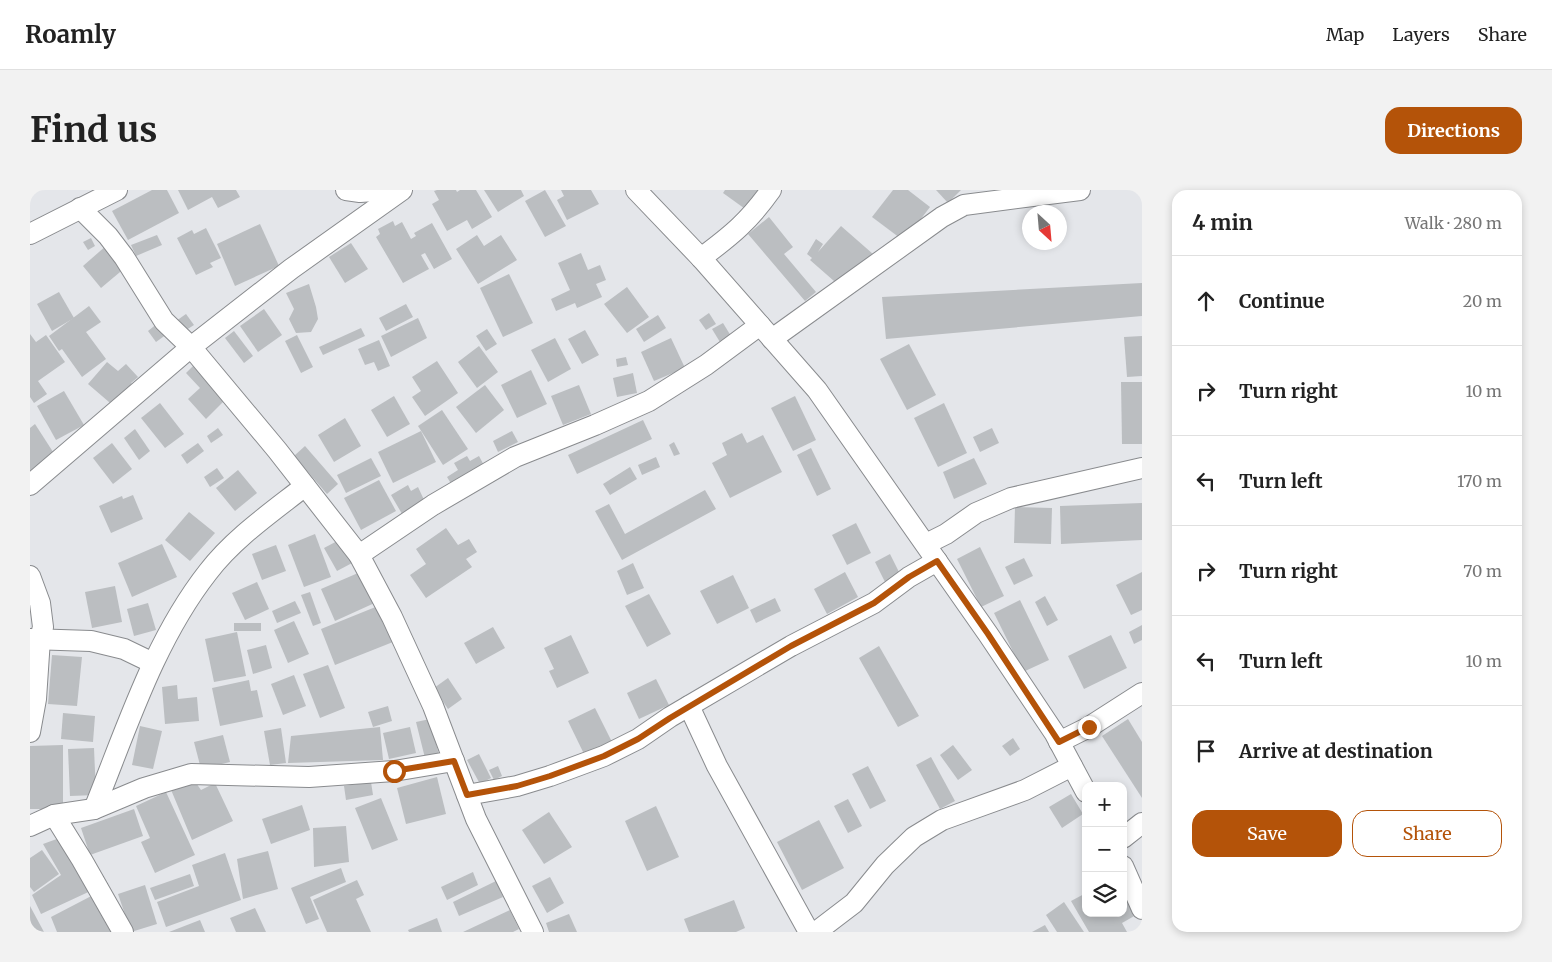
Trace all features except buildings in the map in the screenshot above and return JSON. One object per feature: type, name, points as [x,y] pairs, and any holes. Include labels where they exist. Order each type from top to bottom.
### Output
[{"type":"street","points":[[30,234],[117,190]]},
{"type":"street","points":[[346,190],[360,192],[388,190]]},
{"type":"street","points":[[30,485],[191,348],[291,269],[402,190]]},
{"type":"street","points":[[636,190],[701,258],[817,390],[988,634],[1059,742],[1082,785]]},
{"type":"street","points":[[701,258],[733,235],[771,190]]},
{"type":"street","points":[[359,555],[433,505],[515,457],[649,401],[706,365],[766,332],[942,217],[964,205],[1080,190]]},
{"type":"street","points":[[80,208],[108,236],[124,257],[164,321],[191,348],[277,450],[359,555],[392,617],[433,706],[476,819],[533,932]]},
{"type":"street","points":[[926,544],[946,534],[976,513],[1011,498],[1142,468]]},
{"type":"street","points":[[94,809],[154,663],[189,598],[208,570],[236,542],[305,486]]},
{"type":"street","points":[[467,795],[517,786],[604,756],[638,739],[689,706],[791,646],[874,603],[909,577],[937,561]]},
{"type":"street","points":[[30,576],[40,603],[43,627],[35,639],[36,699],[30,732]]},
{"type":"street","points":[[35,639],[91,641],[124,649],[154,663]]},
{"type":"street","points":[[1059,742],[1097,722],[1142,693]]},
{"type":"street","points":[[689,706],[717,766],[809,932]]},
{"type":"street","points":[[30,826],[54,815],[94,809],[144,788],[191,774],[309,777],[394,771],[454,761]]},
{"type":"street","points":[[816,932],[837,923],[885,865],[914,837],[942,820],[1025,790],[1072,766]]},
{"type":"street","points":[[54,815],[123,932]]},
{"type":"street","points":[[1127,835],[1142,823]]},
{"type":"street","points":[[1126,872],[1142,909]]},
{"type":"route","points":[[394,771],[454,761],[467,795],[517,786],[604,756],[638,739],[791,646],[874,603],[909,577],[937,561],[1059,742],[1089,727]]}]
